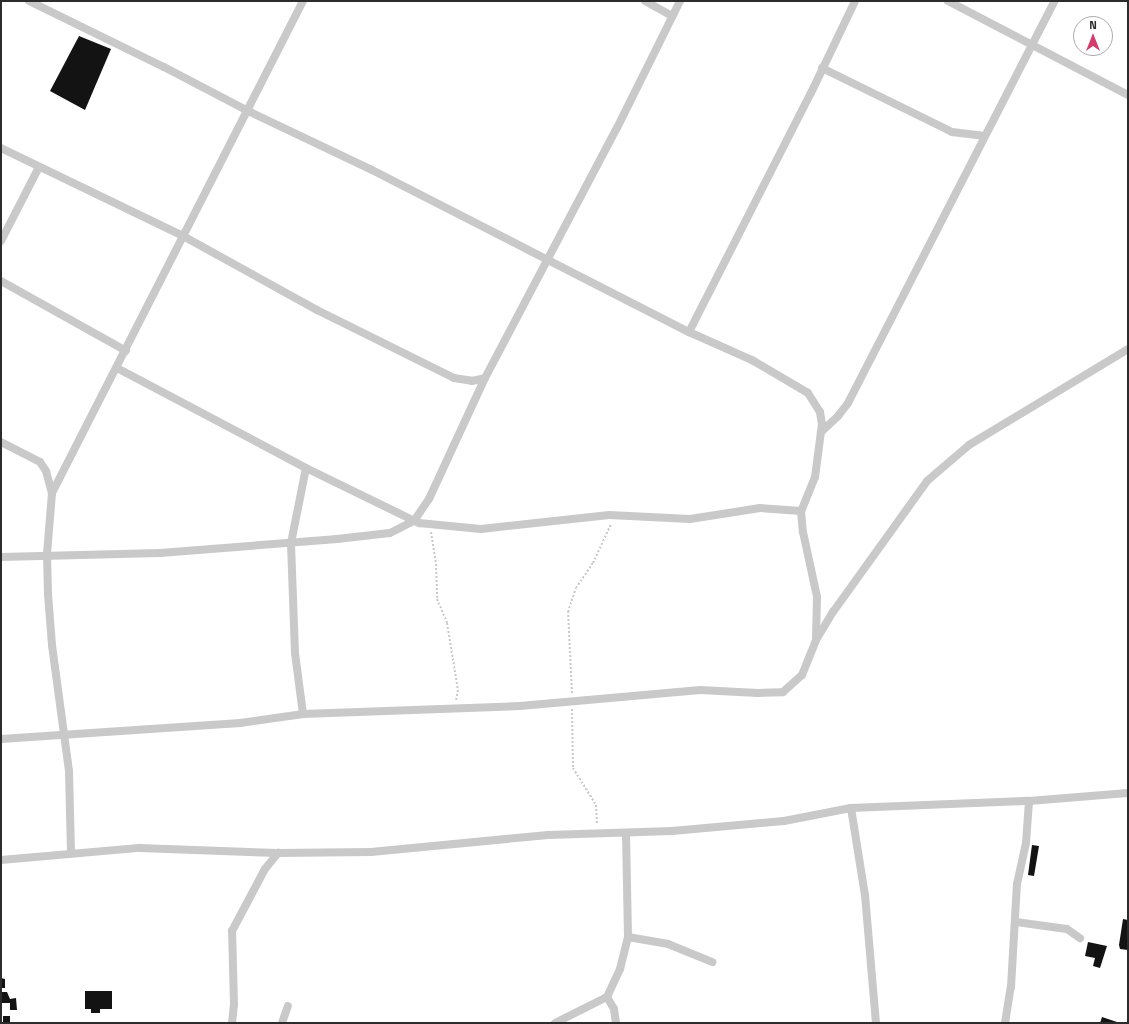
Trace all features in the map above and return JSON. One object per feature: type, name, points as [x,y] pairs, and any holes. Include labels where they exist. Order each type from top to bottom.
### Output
[{"type":"street","points":[[29,1],[164,66],[248,111],[548,258],[576,275],[689,332],[752,360],[808,393],[820,412],[821,432],[815,477],[801,511],[803,532],[817,597],[816,640]]},
{"type":"street","points":[[52,493],[126,351],[303,1]]},
{"type":"street","points":[[645,1],[672,16]]},
{"type":"street","points":[[1,557],[47,554],[160,553],[292,543],[390,533],[414,521],[429,499],[485,378],[617,128],[680,1]]},
{"type":"street","points":[[689,332],[855,1]]},
{"type":"street","points":[[948,1],[1128,95]]},
{"type":"street","points":[[821,432],[838,416],[848,403],[984,136],[1033,46],[1054,1]]},
{"type":"street","points":[[822,68],[952,132],[984,136]]},
{"type":"street","points":[[1,148],[183,236],[317,310],[454,378],[472,380],[485,378]]},
{"type":"street","points":[[1,241],[39,167]]},
{"type":"street","points":[[1,281],[126,351]]},
{"type":"street","points":[[1,739],[240,723],[303,714],[451,710],[520,706],[572,700],[712,690],[758,693],[783,692],[802,675],[816,640],[897,520],[927,481],[948,461],[980,438],[1128,349]]},
{"type":"street","points":[[117,368],[306,468],[414,521],[429,524],[487,529],[609,515],[690,519],[760,508],[801,511]]},
{"type":"street","points":[[1,442],[40,462],[46,471],[52,493],[47,554],[49,622],[66,735],[71,853]]},
{"type":"street","points":[[303,714],[295,652],[292,543],[306,468]]},
{"type":"street","points":[[1,860],[138,848],[278,853],[371,852],[598,833],[626,833],[784,821],[851,808],[1029,801],[1128,793]]},
{"type":"street","points":[[1005,1023],[1011,987],[1016,922],[1017,884],[1026,843],[1029,801]]},
{"type":"street","points":[[851,808],[865,894],[876,1023]]},
{"type":"street","points":[[555,1023],[607,997],[620,969],[628,937],[626,833]]},
{"type":"street","points":[[232,1023],[234,1005],[232,931],[265,869],[278,853]]},
{"type":"street","points":[[1016,922],[1066,929],[1080,938]]},
{"type":"street","points":[[628,937],[668,944],[712,962]]},
{"type":"street","points":[[607,997],[614,1009],[616,1023]]},
{"type":"street","points":[[282,1023],[288,1006]]},
{"type":"path","points":[[598,833],[596,805],[573,768],[568,612],[576,588],[591,567],[611,525],[609,515]]},
{"type":"path","points":[[429,524],[436,564],[436,599],[447,623],[458,690],[451,710]]},
{"type":"building","points":[[79,36],[111,49],[85,110],[50,91]]},
{"type":"building","points":[[1032,845],[1039,846],[1034,876],[1028,875]]},
{"type":"building","points":[[1123,919],[1128,920],[1128,950],[1120,949],[1119,945]]},
{"type":"building","points":[[1088,942],[1107,946],[1100,968],[1093,966],[1095,958],[1085,956]]},
{"type":"building","points":[[1,978],[5,979],[5,988],[1,988]]},
{"type":"building","points":[[85,991],[112,991],[112,1009],[100,1009],[100,1013],[91,1013],[91,1009],[85,1009]]},
{"type":"building","points":[[1,992],[7,992],[10,999],[16,998],[17,1010],[10,1010],[10,1003],[1,1003]]},
{"type":"building","points":[[3,1016],[10,1016],[10,1023],[3,1023]]},
{"type":"building","points":[[1102,1017],[1120,1023],[1100,1023]]}]
